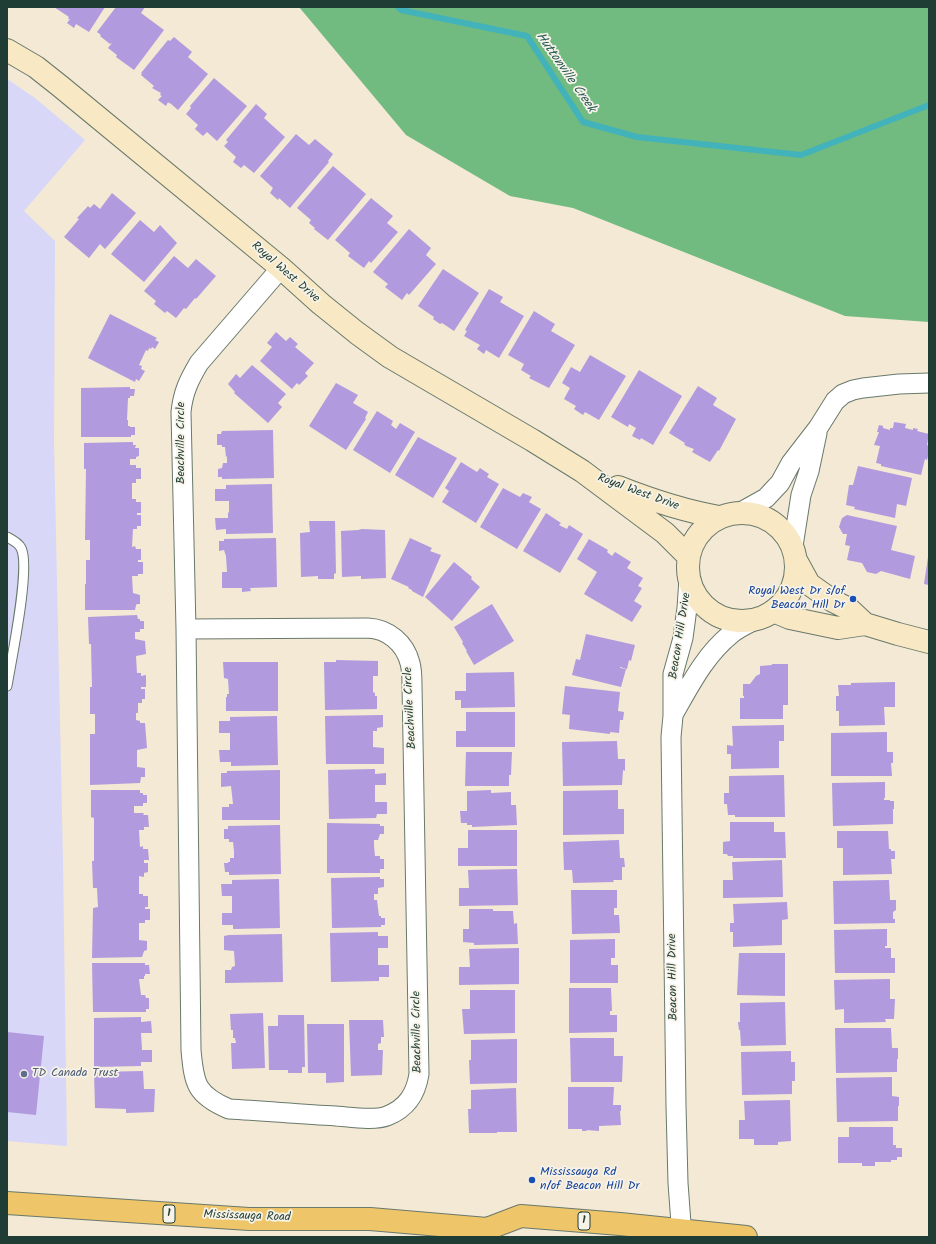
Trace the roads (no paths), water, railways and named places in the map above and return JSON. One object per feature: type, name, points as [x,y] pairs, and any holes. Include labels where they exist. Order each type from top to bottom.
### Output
[{"type":"main road","name":"Mississauga Road","points":[[7,1203],[249,1219],[370,1219],[491,1233],[521,1216],[682,1234],[746,1237]]},
{"type":"street","name":"Royal West Drive","points":[[7,50],[36,67],[60,86],[281,268],[351,328],[390,357],[532,440],[582,472],[665,533],[688,556]]},
{"type":"street","name":"Beachville Circle","points":[[186,629],[379,629],[387,632],[394,638],[406,654],[411,664],[419,1074],[414,1094],[403,1106],[386,1116],[362,1118],[229,1109],[217,1104],[205,1096],[196,1084],[193,1069],[191,1050],[186,629],[181,420],[182,396],[188,380],[199,363],[281,268]]},
{"type":"street","points":[[741,512],[766,498],[780,483],[791,463],[818,428],[835,401],[843,394],[853,390],[899,384],[929,383]]},
{"type":"street","points":[[764,616],[784,602],[792,590],[796,576],[795,554],[801,495],[809,471],[818,428]]},
{"type":"street","name":"Royal West Drive","points":[[582,472],[645,498],[692,512],[719,517]]},
{"type":"street","points":[[864,624],[849,609],[833,601],[809,584],[785,532],[772,521],[757,514],[741,512],[729,513],[719,517],[705,527],[694,540],[688,556],[689,579],[695,595],[706,608],[721,617],[738,621],[764,616],[790,618],[838,628],[864,624],[929,642]]},
{"type":"street","name":"Beacon Hill Drive","points":[[682,1234],[678,1183],[676,1098],[671,737],[673,716],[673,674],[682,638],[687,608],[689,579]]},
{"type":"street","name":"Beacon Hill Drive","points":[[673,716],[691,682],[711,653],[731,633],[764,616]]},
{"type":"lane","points":[[7,536],[21,548],[25,561],[23,584],[7,686]]},
{"type":"waterway","name":"Huttonville Creek","points":[[398,7],[401,10],[527,36],[583,122],[637,137],[801,155],[929,105]]},
{"type":"place","name":"Royal West Dr s/of Beacon Hill Dr","points":[[853,599]]},
{"type":"place","name":"TD Canada Trust","points":[[24,1074]]},
{"type":"place","name":"Mississauga Rd n/of Beacon Hill Dr","points":[[532,1180]]}]
